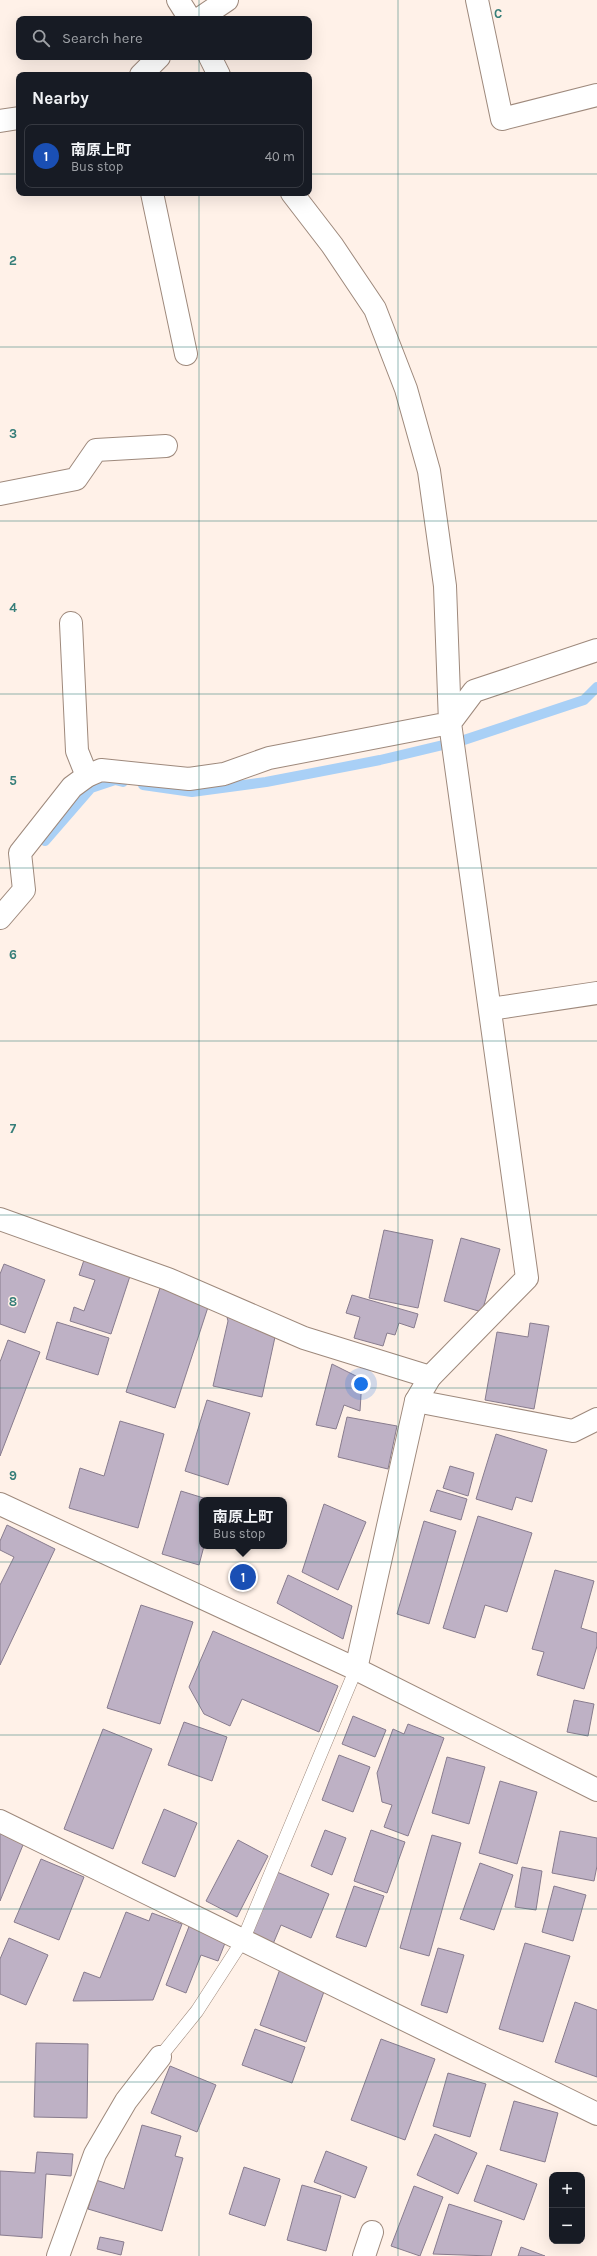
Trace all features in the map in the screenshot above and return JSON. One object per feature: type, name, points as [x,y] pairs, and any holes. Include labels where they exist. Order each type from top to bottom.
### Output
[{"type":"street","points":[[178,0],[188,16]]},
{"type":"street","points":[[203,16],[227,0]]},
{"type":"street","points":[[477,0],[502,119],[597,95]]},
{"type":"street","points":[[144,72],[156,60]]},
{"type":"street","points":[[212,60],[218,72]]},
{"type":"street","points":[[0,121],[16,118]]},
{"type":"street","points":[[153,196],[186,354]]},
{"type":"street","points":[[294,196],[332,245],[376,309],[406,389],[429,471],[445,586],[451,728],[527,1278],[430,1378],[416,1401],[356,1669]]},
{"type":"street","points":[[0,494],[76,479],[96,450],[166,446]]},
{"type":"street","points":[[71,623],[77,751],[87,776]]},
{"type":"street","points":[[0,918],[24,890],[20,853],[72,787],[87,776],[101,770],[188,779],[224,774],[269,758],[451,728],[474,691],[597,650]]},
{"type":"street","points":[[490,1009],[597,993]]},
{"type":"street","points":[[0,1219],[168,1279],[304,1338],[430,1378]]},
{"type":"street","points":[[416,1401],[573,1431],[597,1419]]},
{"type":"street","points":[[0,1504],[356,1669],[597,1790]]},
{"type":"street","points":[[0,1821],[597,2114]]},
{"type":"street","points":[[58,2256],[95,2154],[126,2101],[160,2057]]},
{"type":"street","points":[[364,2256],[372,2232]]},
{"type":"lane","points":[[160,2057],[197,2011],[243,1940],[356,1669]]},
{"type":"building","points":[[384,1230],[433,1240],[418,1308],[369,1298]]},
{"type":"building","points":[[461,1238],[500,1249],[482,1312],[444,1301]]},
{"type":"building","points":[[86,1254],[132,1270],[111,1334],[70,1321],[74,1307],[84,1311],[95,1280],[79,1275]]},
{"type":"building","points":[[4,1264],[45,1280],[25,1333],[0,1324],[0,1274]]},
{"type":"building","points":[[161,1285],[210,1301],[175,1408],[126,1392]]},
{"type":"building","points":[[352,1295],[418,1314],[414,1328],[399,1323],[395,1335],[387,1333],[383,1346],[354,1338],[360,1317],[346,1313]]},
{"type":"building","points":[[225,1309],[275,1337],[262,1397],[213,1386],[228,1321]]},
{"type":"building","points":[[57,1322],[109,1338],[98,1375],[46,1359]]},
{"type":"building","points":[[530,1323],[549,1326],[534,1409],[485,1400],[497,1332],[528,1337]]},
{"type":"building","points":[[8,1340],[40,1352],[0,1456],[0,1362]]},
{"type":"building","points":[[332,1364],[362,1379],[360,1411],[344,1405],[336,1429],[316,1425]]},
{"type":"building","points":[[207,1400],[250,1413],[228,1485],[185,1471]]},
{"type":"building","points":[[347,1417],[397,1426],[388,1469],[338,1457]]},
{"type":"building","points":[[120,1421],[164,1434],[138,1528],[69,1508],[80,1468],[104,1476]]},
{"type":"building","points":[[496,1434],[547,1450],[532,1502],[516,1497],[512,1510],[476,1499]]},
{"type":"building","points":[[450,1466],[474,1473],[468,1496],[443,1488]]},
{"type":"building","points":[[437,1490],[467,1499],[461,1520],[430,1511]]},
{"type":"building","points":[[181,1491],[200,1497],[199,1497],[199,1549],[203,1549],[199,1565],[162,1554]]},
{"type":"building","points":[[324,1504],[366,1522],[338,1590],[302,1572]]},
{"type":"building","points":[[478,1516],[532,1533],[507,1612],[485,1605],[475,1638],[443,1628]]},
{"type":"building","points":[[424,1521],[456,1531],[429,1624],[397,1614]]},
{"type":"building","points":[[7,1525],[55,1549],[0,1665],[0,1585],[14,1557],[0,1550],[0,1541]]},
{"type":"building","points":[[555,1570],[594,1581],[581,1628],[597,1633],[597,1646],[584,1689],[537,1675],[544,1652],[532,1649]]},
{"type":"building","points":[[288,1575],[352,1606],[343,1639],[277,1603]]},
{"type":"building","points":[[141,1605],[193,1622],[160,1724],[107,1708]]},
{"type":"building","points":[[213,1631],[338,1686],[319,1732],[242,1699],[230,1726],[204,1714],[189,1687]]},
{"type":"building","points":[[574,1700],[594,1704],[588,1736],[567,1732]]},
{"type":"building","points":[[353,1716],[386,1730],[375,1757],[342,1744]]},
{"type":"building","points":[[184,1722],[227,1737],[212,1781],[168,1765]]},
{"type":"building","points":[[408,1724],[444,1738],[408,1836],[384,1827],[392,1805],[382,1802],[377,1773],[393,1729],[404,1734]]},
{"type":"building","points":[[103,1729],[152,1749],[113,1849],[64,1829]]},
{"type":"building","points":[[339,1755],[370,1767],[353,1812],[322,1800]]},
{"type":"building","points":[[447,1757],[485,1767],[469,1824],[432,1813]]},
{"type":"building","points":[[500,1781],[537,1792],[517,1864],[479,1853]]},
{"type":"building","points":[[164,1809],[197,1823],[175,1877],[142,1863]]},
{"type":"building","points":[[0,1830],[25,1840],[0,1901]]},
{"type":"building","points":[[325,1830],[346,1838],[332,1875],[311,1866]]},
{"type":"building","points":[[371,1830],[405,1842],[387,1893],[354,1881]]},
{"type":"building","points":[[560,1831],[597,1838],[597,1866],[594,1881],[552,1873]]},
{"type":"building","points":[[432,1835],[461,1843],[429,1956],[400,1948]]},
{"type":"building","points":[[238,1840],[268,1856],[237,1917],[206,1901]]},
{"type":"building","points":[[41,1859],[84,1877],[59,1940],[14,1922]]},
{"type":"building","points":[[480,1863],[513,1875],[494,1930],[460,1919]]},
{"type":"building","points":[[522,1867],[542,1871],[536,1910],[515,1907]]},
{"type":"building","points":[[277,1872],[329,1894],[311,1938],[281,1925],[273,1944],[251,1935]]},
{"type":"building","points":[[354,1886],[384,1896],[366,1947],[336,1937]]},
{"type":"building","points":[[554,1886],[586,1895],[573,1941],[542,1932]]},
{"type":"building","points":[[126,1912],[149,1921],[152,1913],[182,1924],[153,2000],[73,2001],[84,1972],[100,1978]]},
{"type":"building","points":[[190,1924],[227,1938],[218,1961],[201,1955],[186,1993],[166,1985]]},
{"type":"building","points":[[9,1938],[48,1955],[26,2005],[0,1994],[0,1959]]},
{"type":"building","points":[[525,1943],[570,1956],[543,2042],[499,2029]]},
{"type":"building","points":[[438,1948],[464,1955],[447,2013],[421,2005]]},
{"type":"building","points":[[280,1969],[326,1986],[306,2042],[260,2025]]},
{"type":"building","points":[[575,2002],[597,2010],[597,2077],[555,2062]]},
{"type":"building","points":[[255,2029],[305,2047],[292,2083],[242,2065]]},
{"type":"building","points":[[381,2039],[435,2059],[405,2140],[351,2120]]},
{"type":"building","points":[[36,2043],[88,2044],[87,2118],[34,2117]]},
{"type":"building","points":[[170,2066],[216,2085],[197,2132],[151,2113]]},
{"type":"building","points":[[448,2073],[486,2084],[470,2137],[433,2126]]},
{"type":"building","points":[[514,2101],[558,2113],[545,2162],[500,2150]]},
{"type":"building","points":[[142,2125],[181,2136],[175,2156],[183,2158],[162,2231],[88,2209],[96,2180],[124,2189]]},
{"type":"building","points":[[435,2134],[477,2153],[458,2194],[417,2175]]},
{"type":"building","points":[[326,2151],[367,2167],[355,2198],[314,2182]]},
{"type":"building","points":[[37,2152],[73,2154],[71,2176],[46,2174],[42,2238],[0,2235],[0,2171],[35,2173]]},
{"type":"building","points":[[487,2165],[537,2184],[524,2220],[474,2201]]},
{"type":"building","points":[[244,2167],[280,2179],[265,2226],[229,2214]]},
{"type":"building","points":[[302,2185],[341,2196],[326,2251],[287,2240]]},
{"type":"building","points":[[414,2186],[443,2197],[420,2256],[391,2246]]},
{"type":"building","points":[[449,2204],[502,2221],[491,2256],[433,2254]]},
{"type":"building","points":[[100,2237],[124,2242],[121,2255],[97,2249]]},
{"type":"building","points":[[521,2247],[545,2256],[518,2256]]},
{"type":"waterway","points":[[143,785],[192,792],[266,782],[380,760],[464,740],[584,700],[597,687]]},
{"type":"waterway","points":[[45,841],[91,788],[115,780],[123,782]]},
{"type":"place","name":"南原上町","points":[[243,1577]]}]
